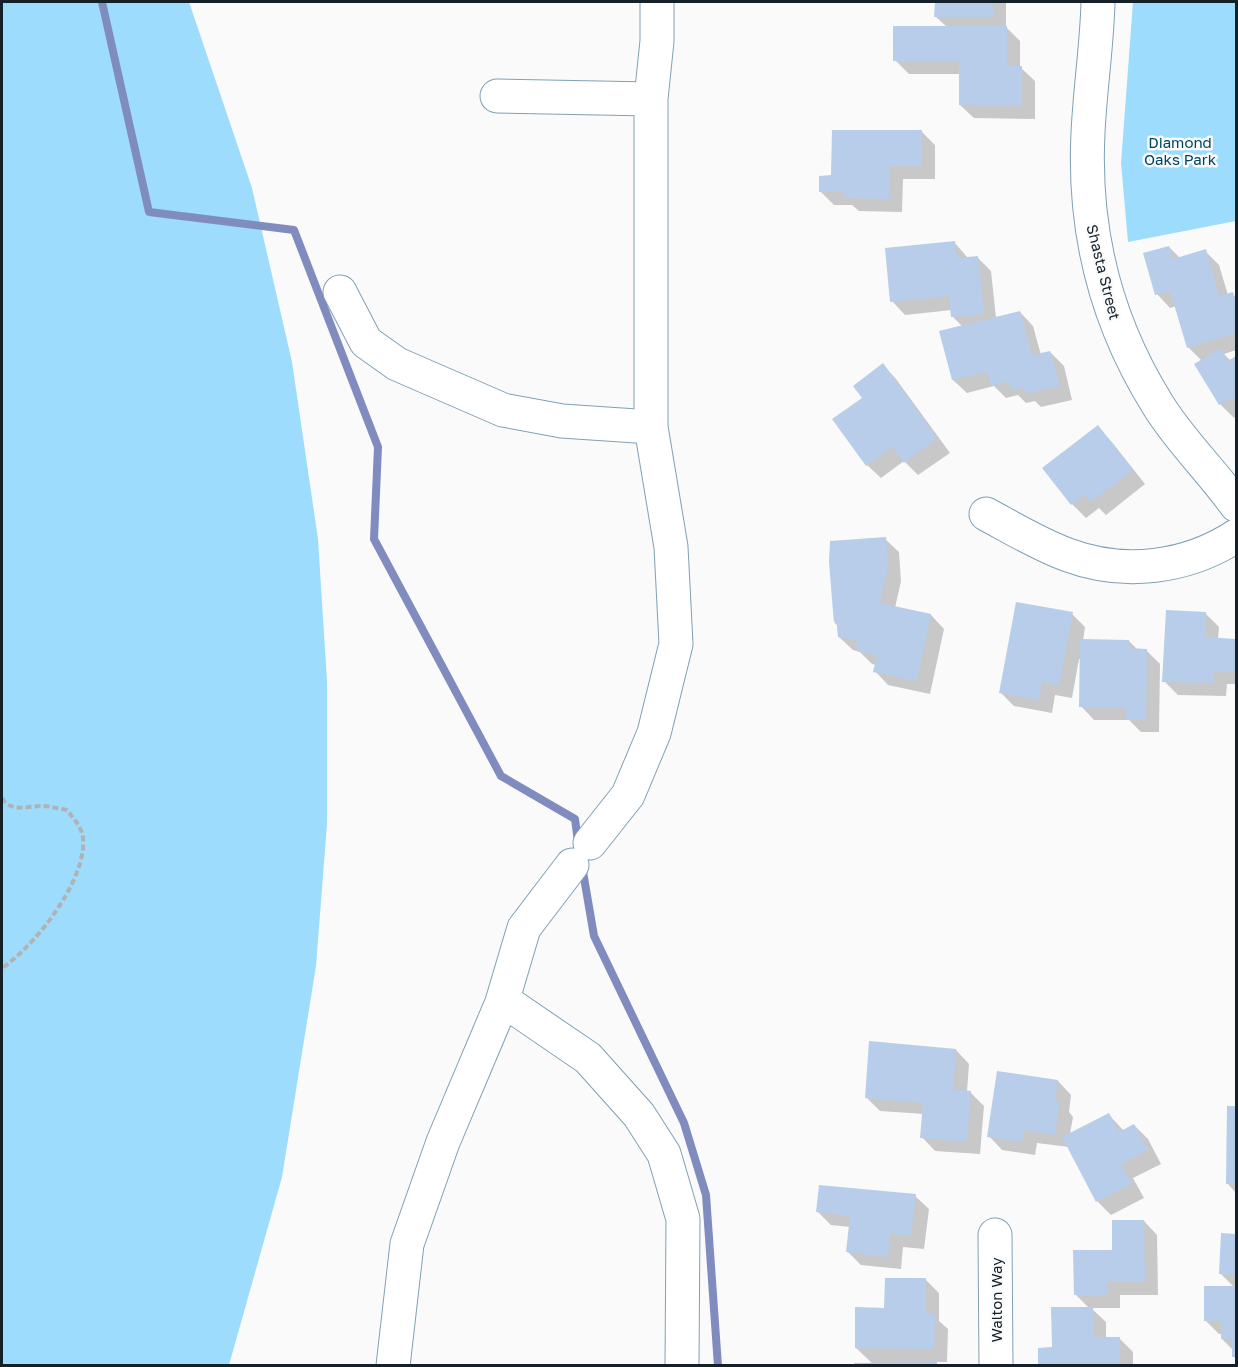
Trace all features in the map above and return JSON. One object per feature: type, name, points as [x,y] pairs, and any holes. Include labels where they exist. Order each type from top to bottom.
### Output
[{"type":"street","points":[[393,1365],[407,1244],[443,1142],[502,1002],[524,928],[628,795],[654,733],[676,644],[671,548],[651,427],[651,99],[657,40],[657,2]]},
{"type":"street","name":"Shasta Street","points":[[1098,2],[1088,131],[1087,181],[1091,229],[1111,312],[1134,363],[1158,407],[1236,505]]},
{"type":"street","points":[[497,96],[651,99]]},
{"type":"street","points":[[340,292],[366,342],[408,369],[503,410],[562,421],[651,427]]},
{"type":"street","points":[[986,514],[1069,556],[1104,564],[1146,568],[1183,561],[1221,546],[1236,536]]},
{"type":"street","points":[[502,1002],[503,1000],[588,1058],[639,1115],[664,1154],[683,1220],[682,1365]]},
{"type":"street","name":"Walton Way","points":[[995,1235],[996,1365]]},
{"type":"path","points":[[2,798],[8,807],[44,806],[67,810],[79,825],[83,837],[80,868],[71,886],[36,936],[2,968]]},
{"type":"green space","points":[[2,2],[189,2],[252,188],[292,362],[318,539],[327,681],[327,824],[316,966],[282,1177],[229,1365],[2,1365]]},
{"type":"green space","name":"Diamond Oaks Park","points":[[1133,2],[1236,2],[1236,221],[1128,242],[1121,163]]},
{"type":"building","points":[[935,2],[993,2],[993,17],[934,17]]},
{"type":"building","points":[[893,26],[1007,26],[1007,66],[1022,66],[1022,106],[959,105],[959,61],[893,61]]},
{"type":"building","points":[[832,130],[922,130],[922,166],[890,166],[889,199],[844,198],[843,192],[819,192],[819,176],[831,175]]},
{"type":"building","points":[[955,241],[957,258],[978,256],[984,314],[951,317],[949,296],[890,302],[885,248]]},
{"type":"building","points":[[1169,246],[1173,259],[1206,249],[1219,296],[1233,292],[1236,304],[1236,333],[1187,348],[1170,291],[1155,295],[1143,253]]},
{"type":"building","points":[[1020,311],[1032,355],[1050,351],[1060,386],[1026,394],[1024,387],[1011,390],[1009,381],[991,386],[987,372],[952,380],[939,331]]},
{"type":"building","points":[[1221,348],[1228,361],[1236,356],[1236,403],[1233,397],[1219,405],[1194,364]]},
{"type":"building","points":[[883,363],[937,438],[904,463],[892,447],[866,466],[832,419],[862,398],[853,386]]},
{"type":"building","points":[[1098,425],[1133,470],[1091,502],[1085,495],[1071,505],[1042,468]]},
{"type":"building","points":[[886,537],[888,566],[880,603],[931,614],[917,681],[873,672],[877,655],[857,651],[857,641],[838,637],[836,616],[834,624],[829,562],[830,541]]},
{"type":"building","points":[[1016,602],[1073,612],[1059,685],[1042,682],[1039,700],[999,693]]},
{"type":"building","points":[[1166,610],[1206,612],[1205,637],[1236,639],[1236,672],[1214,671],[1213,683],[1162,682]]},
{"type":"building","points":[[1080,639],[1129,640],[1129,648],[1147,649],[1146,719],[1126,719],[1126,707],[1079,707]]},
{"type":"building","points":[[869,1041],[956,1049],[953,1090],[971,1091],[967,1142],[920,1138],[923,1103],[865,1098]]},
{"type":"building","points":[[997,1071],[1058,1080],[1055,1101],[1060,1102],[1055,1135],[1024,1130],[1022,1142],[987,1137]]},
{"type":"building","points":[[1227,1106],[1236,1106],[1236,1184],[1226,1184]]},
{"type":"building","points":[[1109,1113],[1119,1132],[1134,1124],[1148,1150],[1121,1164],[1132,1184],[1096,1202],[1062,1137]]},
{"type":"building","points":[[819,1185],[916,1194],[911,1236],[890,1234],[888,1257],[846,1252],[850,1216],[816,1212]]},
{"type":"building","points":[[1112,1220],[1144,1220],[1145,1282],[1107,1282],[1107,1295],[1074,1295],[1073,1250],[1112,1250]]},
{"type":"building","points":[[1221,1233],[1236,1234],[1236,1275],[1219,1274]]},
{"type":"building","points":[[885,1278],[926,1278],[926,1314],[935,1314],[934,1349],[855,1348],[855,1307],[884,1308]]},
{"type":"building","points":[[1204,1286],[1236,1286],[1236,1357],[1232,1357],[1232,1339],[1221,1339],[1221,1321],[1204,1321]]},
{"type":"building","points":[[1051,1307],[1093,1307],[1093,1337],[1120,1337],[1120,1366],[1038,1366],[1038,1348],[1052,1347]]},
{"type":"building","points":[[937,1362],[937,1366],[854,1366],[854,1363]]},
{"type":"waterway","points":[[102,2],[149,212],[294,230],[378,447],[374,539],[501,776],[575,819],[578,842]]},
{"type":"waterway","points":[[582,866],[594,936],[684,1123],[706,1195],[718,1366]]}]
